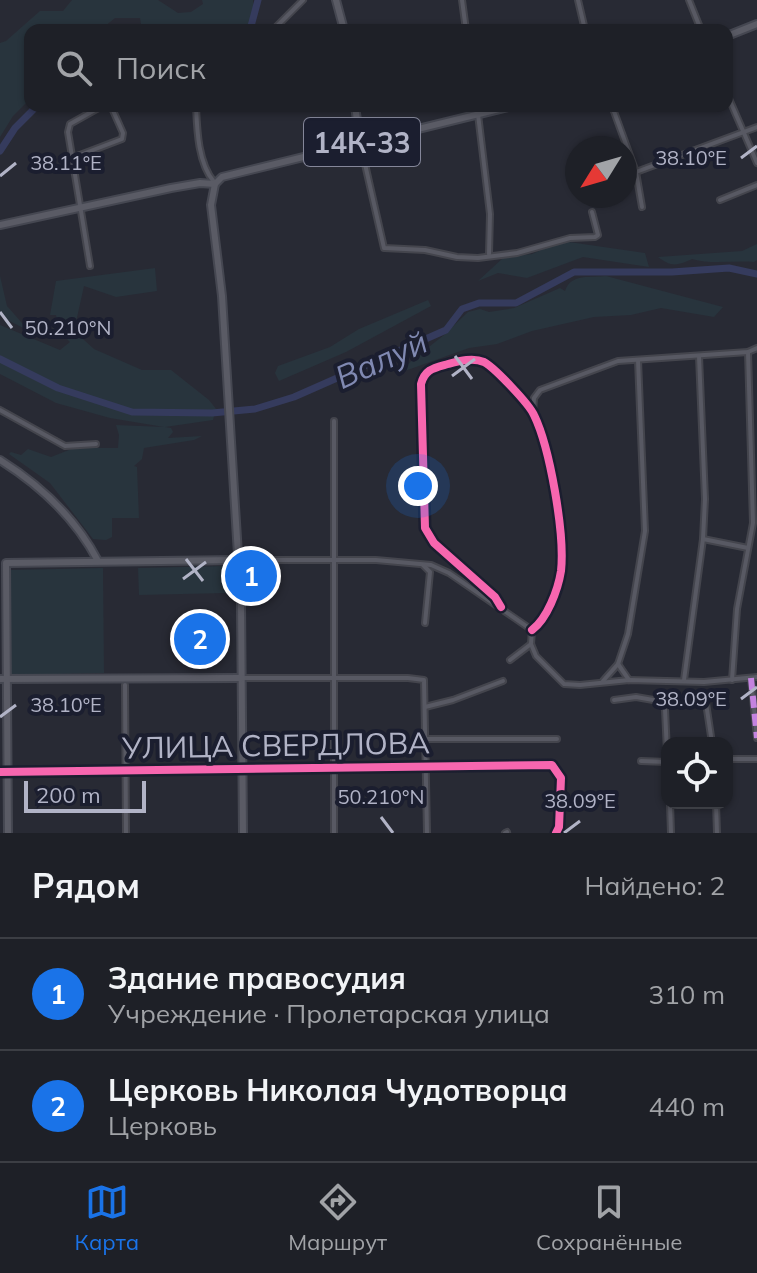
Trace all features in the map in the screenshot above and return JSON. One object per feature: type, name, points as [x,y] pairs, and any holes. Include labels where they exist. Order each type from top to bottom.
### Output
[{"type":"main road","points":[[336,0],[342,24]]},
{"type":"main road","points":[[733,34],[757,24]]},
{"type":"main road","points":[[356,112],[360,142]]},
{"type":"main road","name":"14К-33","points":[[215,184],[222,177],[470,112]]},
{"type":"main road","points":[[0,225],[171,188],[215,184],[211,205],[222,296],[239,560],[243,833]]},
{"type":"main road","points":[[0,460],[50,498],[85,539],[98,561]]},
{"type":"main road","points":[[8,833],[3,772],[3,563],[239,560]]},
{"type":"main road","points":[[3,679],[242,678]]},
{"type":"street","points":[[279,24],[303,0]]},
{"type":"street","points":[[462,0],[465,24]]},
{"type":"street","points":[[578,0],[584,24]]},
{"type":"street","points":[[689,0],[699,24]]},
{"type":"street","points":[[733,109],[757,163]]},
{"type":"street","points":[[90,266],[68,132],[70,124],[91,112]]},
{"type":"street","points":[[72,158],[122,139],[123,133],[114,112]]},
{"type":"street","points":[[196,112],[199,146],[208,175],[215,184]]},
{"type":"street","points":[[477,112],[490,214],[489,255]]},
{"type":"street","points":[[614,112],[623,136]]},
{"type":"street","points":[[637,172],[757,127]]},
{"type":"street","points":[[360,142],[384,248],[478,258],[517,253],[570,238],[595,237],[598,235],[592,212]]},
{"type":"street","points":[[637,178],[642,207]]},
{"type":"street","points":[[720,200],[757,185]]},
{"type":"street","points":[[757,348],[748,352],[618,361],[540,390],[534,398],[533,412],[554,489],[561,573],[541,622],[532,630],[531,644],[536,656],[564,684],[629,680],[732,681],[754,677],[757,738]]},
{"type":"street","points":[[732,681],[737,609],[753,523],[748,352]]},
{"type":"street","points":[[684,681],[703,539],[705,499],[699,356]]},
{"type":"street","points":[[501,607],[495,597],[434,543],[425,528],[423,375],[431,369],[454,362],[474,359],[485,362],[533,412]]},
{"type":"street","points":[[602,681],[618,664],[628,634],[645,531],[638,360]]},
{"type":"street","points":[[0,410],[65,446],[96,444]]},
{"type":"street","points":[[334,421],[334,833]]},
{"type":"street","points":[[703,539],[748,548]]},
{"type":"street","points":[[239,560],[422,563],[449,573],[532,630]]},
{"type":"street","points":[[422,563],[430,572],[425,623]]},
{"type":"street","points":[[510,660],[531,644]]},
{"type":"street","points":[[618,664],[629,680]]},
{"type":"street","points":[[242,678],[424,680],[427,833]]},
{"type":"street","points":[[425,707],[503,681]]},
{"type":"street","points":[[125,685],[126,833]]},
{"type":"street","points":[[614,700],[636,697],[659,701],[665,709],[666,737]]},
{"type":"street","points":[[706,703],[711,737]]},
{"type":"street","points":[[427,739],[557,739]]},
{"type":"street","points":[[733,759],[757,759]]},
{"type":"street","points":[[641,761],[661,762]]},
{"type":"street","name":"УЛИЦА СВЕРДЛОВА","points":[[3,772],[552,765],[561,778],[559,827],[556,833]]},
{"type":"street","points":[[670,809],[671,833]]},
{"type":"street","points":[[716,809],[717,833]]},
{"type":"shaded area","points":[[72,0],[158,0],[178,13],[191,12],[203,4],[202,0],[253,0],[255,24],[141,24],[140,18],[115,18],[108,24],[25,24],[40,11],[63,11]]},
{"type":"shaded area","points":[[24,25],[24,105],[0,137],[0,43]]},
{"type":"shaded area","points":[[562,241],[645,253],[649,267],[583,257],[527,278],[498,273],[478,281],[503,258],[532,254]]},
{"type":"shaded area","points":[[757,244],[757,260],[754,262],[692,259],[674,264],[658,257],[742,251]]},
{"type":"shaded area","points":[[155,268],[157,291],[116,297],[84,286],[74,331],[94,349],[142,370],[171,370],[216,409],[213,420],[165,427],[173,432],[168,438],[202,436],[144,448],[142,459],[134,466],[137,467],[139,518],[112,518],[112,537],[93,539],[50,483],[9,454],[21,455],[28,449],[51,457],[74,448],[118,448],[116,425],[164,427],[110,418],[56,403],[0,374],[0,325],[60,350],[70,342],[60,332],[55,338],[48,333],[58,325],[56,315],[50,315],[56,281]]},
{"type":"shaded area","points":[[0,276],[7,306],[29,331],[0,316]]},
{"type":"shaded area","points":[[606,276],[723,307],[714,317],[661,308],[631,315],[594,317],[532,331],[497,344],[469,348],[402,372],[468,312],[514,308],[560,288],[565,291],[577,279]]},
{"type":"shaded area","points":[[428,300],[431,306],[346,352],[279,381],[275,373],[278,366],[330,347],[359,329]]},
{"type":"shaded area","points":[[226,566],[226,593],[139,595],[138,568]]},
{"type":"shaded area","points":[[103,568],[104,673],[10,675],[10,570]]},
{"type":"waterway","name":"Валуй","points":[[252,24],[258,0]]},
{"type":"waterway","name":"Валуй","points":[[0,151],[15,128],[31,112]]},
{"type":"waterway","name":"Валуй","points":[[0,359],[58,388],[132,412],[212,413],[255,409],[294,397],[446,330],[462,309],[479,303],[516,303],[574,272],[672,272],[729,268],[757,274]]},
{"type":"marked path","points":[[751,678],[757,738]]},
{"type":"cycle path","points":[[501,607],[495,597],[434,543],[425,528],[421,384],[431,370],[466,360],[484,362],[519,395],[534,415],[546,448],[558,514],[561,571],[551,604],[532,630]]},
{"type":"cycle path","points":[[0,772],[552,765],[561,778],[559,827],[556,833]]},
{"type":"place","name":"Здание правосудия","points":[[251,576]]},
{"type":"place","name":"Церковь Николая Чудотворца","points":[[200,639]]}]
